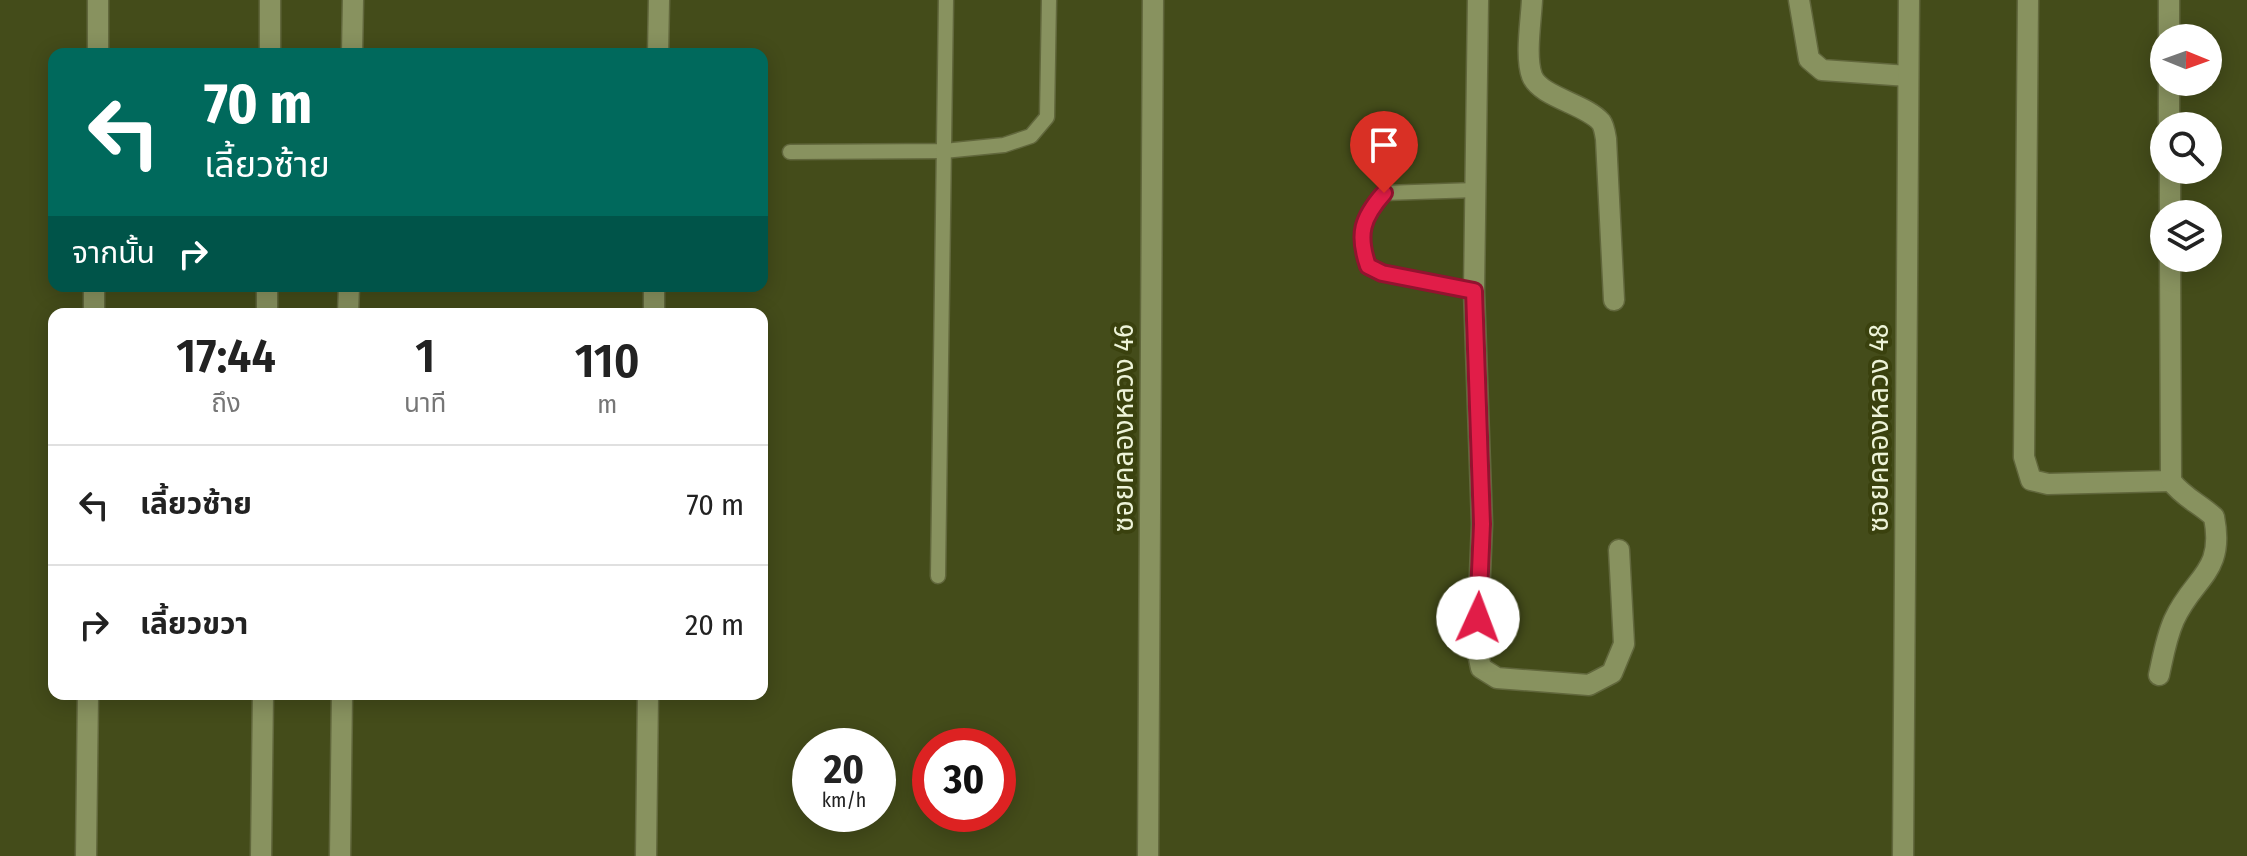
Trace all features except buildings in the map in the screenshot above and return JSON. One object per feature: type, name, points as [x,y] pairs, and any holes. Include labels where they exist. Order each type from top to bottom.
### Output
[{"type":"street","points":[[98,0],[98,48]]},
{"type":"street","points":[[270,0],[270,48]]},
{"type":"street","points":[[352,48],[353,0]]},
{"type":"street","points":[[658,48],[659,0]]},
{"type":"street","name":"ซอยคลองหลวง 46","points":[[1148,856],[1153,0]]},
{"type":"street","points":[[1478,0],[1474,291],[1482,524],[1477,649],[1481,668],[1497,678],[1589,685],[1612,673],[1624,644],[1619,550]]},
{"type":"street","points":[[1532,0],[1530,61],[1533,79],[1603,123],[1614,300]]},
{"type":"street","points":[[1799,0],[1809,59],[1822,70],[1908,76]]},
{"type":"street","name":"ซอยคลองหลวง 48","points":[[1903,856],[1909,0]]},
{"type":"street","points":[[2028,0],[2024,457],[2031,480],[2048,484],[2171,481]]},
{"type":"street","points":[[2169,0],[2169,24]]},
{"type":"street","points":[[2159,675],[2164,648],[2175,619],[2187,598],[2206,576],[2217,549],[2214,517],[2185,497],[2171,481],[2170,272]]},
{"type":"street","points":[[86,856],[88,700]]},
{"type":"street","points":[[261,856],[263,700]]},
{"type":"street","points":[[340,856],[342,700]]},
{"type":"street","points":[[646,856],[648,700]]},
{"type":"lane","points":[[938,576],[946,0]]},
{"type":"lane","points":[[790,152],[944,151],[1004,145],[1031,136],[1047,117],[1049,0]]},
{"type":"lane","points":[[1474,291],[1382,273],[1368,266],[1362,248],[1362,233],[1370,209],[1384,193],[1476,190]]},
{"type":"route","points":[[1384,193],[1370,209],[1364,222],[1362,248],[1368,266],[1382,273],[1474,291],[1482,524],[1478,618]]}]
